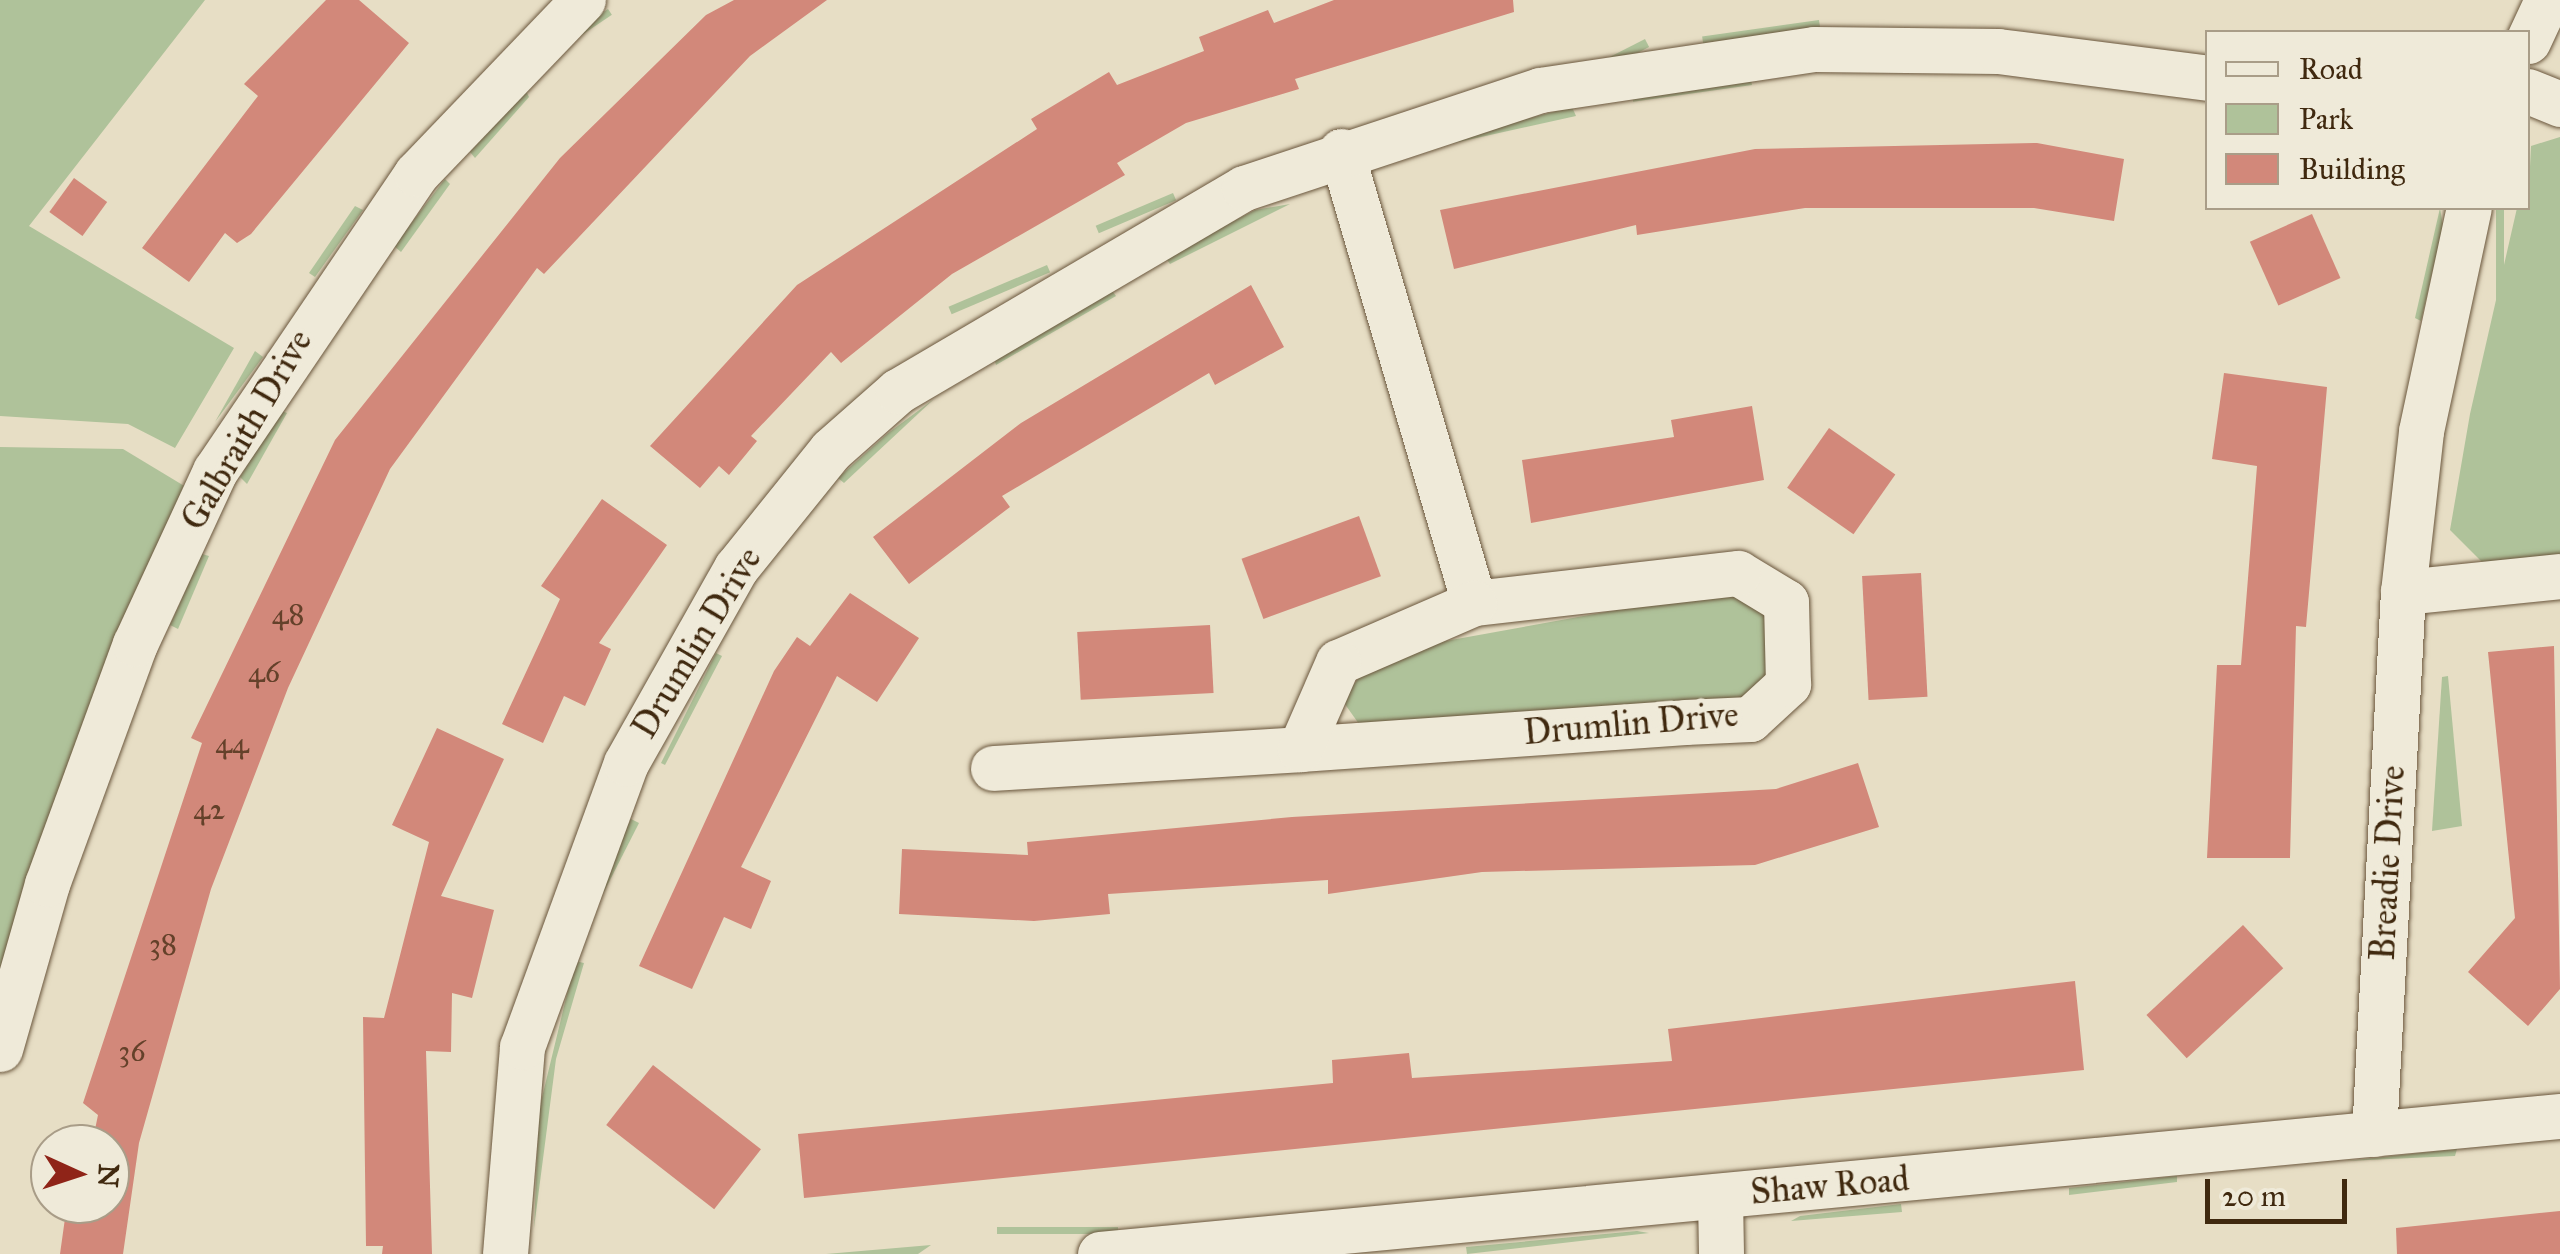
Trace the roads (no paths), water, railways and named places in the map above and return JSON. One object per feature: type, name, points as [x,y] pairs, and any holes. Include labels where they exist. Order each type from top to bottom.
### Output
[{"type":"street","name":"Galbraith Drive","points":[[0,1049],[47,884],[135,644],[215,471],[416,174],[583,0]]},
{"type":"street","points":[[2530,37],[2547,0]]},
{"type":"street","name":"Drumlin Drive","points":[[505,1254],[519,1067],[544,966],[626,763],[736,568],[831,450],[898,390],[1102,264],[1244,188],[1341,151],[1540,90],[1814,49],[1998,51],[2205,78]]},
{"type":"street","points":[[2530,92],[2560,104]]},
{"type":"street","points":[[1341,151],[1474,603]]},
{"type":"street","name":"Breadie Drive","points":[[2374,1134],[2403,592],[2421,431],[2470,210]]},
{"type":"street","name":"Drumlin Drive","points":[[994,768],[1750,719],[1788,684],[1786,602],[1738,573],[1474,603],[1338,662],[1300,748]]},
{"type":"street","points":[[2403,592],[2560,576]]},
{"type":"street","name":"Shaw Road","points":[[1100,1254],[2560,1116]]},
{"type":"street","points":[[1720,1196],[1721,1254]]}]
